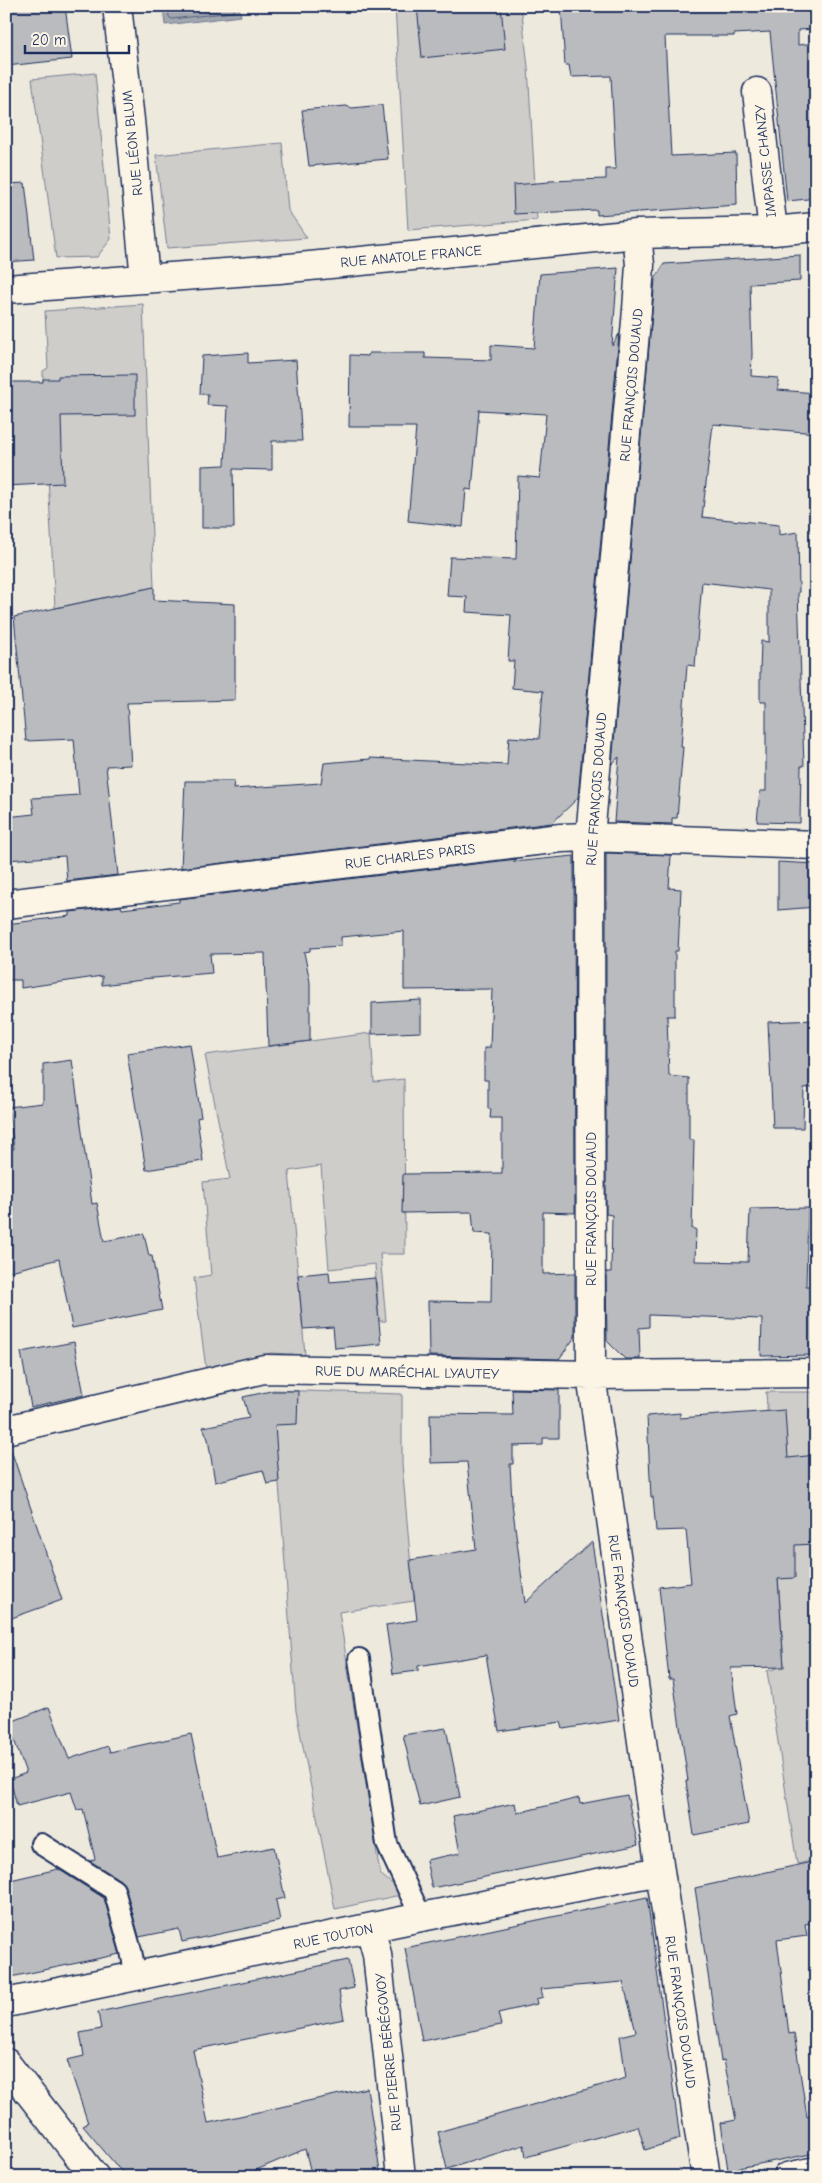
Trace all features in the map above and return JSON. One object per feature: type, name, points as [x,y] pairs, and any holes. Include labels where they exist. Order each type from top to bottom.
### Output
[{"type":"street","name":"RUE LÉON BLUM","points":[[117,6],[145,279]]},
{"type":"street","name":"IMPASSE CHANZY","points":[[758,92],[773,231]]},
{"type":"street","name":"RUE ANATOLE FRANCE","points":[[6,289],[288,268],[637,234],[773,231],[816,227]]},
{"type":"street","name":"RUE FRANÇOIS DOUAUD","points":[[637,234],[640,265],[638,310],[590,836],[591,1375],[660,1871],[706,2177]]},
{"type":"street","name":"RUE CHARLES PARIS","points":[[6,904],[542,840],[590,836],[816,845]]},
{"type":"street","name":"RUE DU MARÉCHAL LYAUTEY","points":[[6,1430],[264,1369],[591,1375],[816,1373]]},
{"type":"street","name":"RUE TOUTON","points":[[6,2004],[421,1917],[660,1871]]},
{"type":"street","name":"RUE PIERRE BÉRÉGOVOY","points":[[370,1928],[378,1954],[401,2177]]},
{"type":"street","points":[[6,2063],[95,2177]]},
{"type":"street","points":[[786,2177],[816,2171]]},
{"type":"lane","points":[[359,1659],[387,1844],[421,1917]]},
{"type":"lane","points":[[41,1844],[114,1890],[131,1951],[136,1977]]},
{"type":"shaded area","points":[[395,6],[521,6],[528,67],[537,220],[408,230]]},
{"type":"shaded area","points":[[95,73],[111,239],[97,257],[56,258],[32,79]]},
{"type":"shaded area","points":[[282,143],[288,210],[307,238],[167,248],[156,155]]},
{"type":"shaded area","points":[[143,304],[154,587],[55,608],[43,382],[43,371],[48,368],[45,311]]},
{"type":"shaded area","points":[[371,1033],[374,1082],[404,1079],[405,1254],[380,1254],[386,1321],[379,1321],[375,1264],[329,1269],[321,1166],[289,1171],[305,1355],[271,1353],[206,1369],[194,1278],[211,1275],[203,1182],[230,1179],[205,1055]]},
{"type":"shaded area","points":[[272,1390],[402,1394],[402,1464],[414,1601],[339,1612],[380,1874],[405,1894],[335,1909],[296,1711]]},
{"type":"shaded area","points":[[766,1392],[816,1392],[816,1860],[797,1864],[767,1671],[784,1666]]},
{"type":"water","points":[[163,6],[239,6],[241,16],[165,25]]},
{"type":"building","points":[[6,6],[65,6],[72,59],[6,66]]},
{"type":"building","points":[[417,6],[501,6],[505,49],[422,58]]},
{"type":"building","points":[[561,6],[816,6],[816,29],[798,30],[798,45],[816,43],[816,191],[808,199],[787,201],[770,32],[734,34],[734,36],[665,36],[671,156],[736,153],[737,205],[597,215],[597,210],[514,214],[513,185],[549,181],[606,179],[606,169],[616,169],[611,76],[571,77],[569,65],[565,65]]},
{"type":"building","points":[[382,105],[388,159],[309,166],[302,110]]},
{"type":"building","points":[[25,183],[34,260],[6,262],[6,184]]},
{"type":"building","points":[[800,255],[800,281],[750,284],[751,376],[778,378],[778,390],[816,393],[816,433],[713,424],[702,517],[779,525],[779,535],[798,532],[798,592],[804,766],[801,766],[800,823],[757,822],[760,791],[766,791],[766,702],[760,702],[760,673],[761,641],[769,642],[769,590],[702,582],[695,666],[687,665],[677,818],[672,818],[672,824],[614,822],[619,757],[612,764],[655,279],[664,264]]},
{"type":"building","points":[[618,268],[612,346],[619,334],[578,798],[552,823],[181,868],[185,781],[234,781],[233,789],[321,783],[324,763],[370,758],[507,765],[509,737],[539,739],[543,691],[512,688],[514,661],[508,661],[511,615],[466,612],[467,597],[447,596],[450,557],[516,559],[518,476],[540,478],[546,414],[479,410],[472,490],[466,489],[463,527],[408,521],[416,427],[349,427],[350,355],[425,353],[425,358],[491,360],[491,345],[534,348],[540,274]]},
{"type":"building","points":[[248,353],[248,363],[296,360],[302,441],[272,441],[272,470],[233,469],[234,528],[202,528],[202,466],[225,465],[228,406],[207,405],[208,394],[200,394],[202,356]]},
{"type":"building","points":[[135,375],[135,415],[61,416],[63,483],[6,486],[6,382],[43,382],[43,379],[58,379],[58,376]]},
{"type":"building","points":[[154,587],[154,600],[235,604],[235,700],[127,703],[131,765],[106,766],[118,875],[67,881],[65,856],[6,860],[6,817],[34,814],[32,798],[79,795],[74,739],[26,741],[14,617]]},
{"type":"building","points":[[606,853],[671,855],[669,888],[681,889],[678,951],[675,951],[675,1016],[667,1016],[669,1076],[689,1078],[689,1140],[694,1140],[692,1229],[696,1229],[695,1261],[748,1262],[750,1209],[808,1208],[806,1286],[816,1286],[816,1355],[761,1356],[762,1319],[649,1315],[649,1327],[639,1328],[640,1359],[625,1359],[607,1341],[606,1272],[611,1272],[612,1215],[606,1214]]},
{"type":"building","points":[[574,856],[575,1213],[543,1212],[543,1274],[575,1273],[575,1337],[559,1359],[429,1356],[428,1301],[491,1302],[492,1234],[474,1233],[472,1212],[402,1213],[403,1174],[502,1173],[502,1118],[490,1118],[491,1109],[488,1109],[488,1080],[484,1080],[484,1048],[490,1048],[492,989],[404,990],[404,931],[341,937],[341,946],[310,948],[310,951],[304,952],[310,982],[310,1041],[268,1046],[265,953],[210,954],[212,973],[142,979],[102,985],[102,976],[21,988],[21,980],[6,980],[6,924],[70,916],[70,912],[121,906],[122,909],[179,902],[179,899],[517,859],[513,862]]},
{"type":"building","points":[[778,862],[816,864],[816,907],[778,910]]},
{"type":"building","points":[[421,1000],[421,1032],[372,1034],[372,1003]]},
{"type":"building","points":[[816,1020],[816,1087],[804,1088],[803,1128],[773,1128],[768,1022]]},
{"type":"building","points":[[190,1044],[201,1117],[197,1118],[203,1161],[146,1170],[127,1053]]},
{"type":"building","points":[[72,1060],[92,1204],[97,1203],[104,1241],[144,1234],[149,1256],[152,1256],[162,1310],[72,1328],[59,1259],[6,1272],[6,1150],[14,1149],[8,1107],[43,1103],[43,1064]]},
{"type":"building","points":[[329,1272],[330,1282],[375,1278],[381,1344],[335,1348],[333,1327],[303,1329],[298,1275]]},
{"type":"building","points":[[74,1342],[84,1395],[31,1407],[21,1352]]},
{"type":"building","points":[[512,1389],[559,1390],[559,1438],[543,1438],[543,1445],[513,1446],[513,1464],[510,1464],[512,1503],[525,1603],[592,1542],[619,1720],[563,1729],[561,1722],[499,1731],[486,1655],[418,1666],[418,1671],[393,1674],[386,1625],[417,1620],[410,1560],[476,1549],[467,1462],[431,1463],[430,1414],[513,1415]]},
{"type":"building","points":[[271,1391],[298,1391],[297,1424],[275,1425],[279,1482],[267,1484],[263,1470],[215,1482],[208,1439],[203,1427],[249,1418],[243,1397]]},
{"type":"building","points":[[785,1410],[788,1458],[816,1455],[816,1544],[795,1545],[795,1578],[778,1579],[784,1667],[731,1668],[737,1714],[730,1716],[749,1824],[694,1835],[673,1679],[669,1679],[659,1587],[691,1583],[686,1530],[656,1531],[653,1497],[651,1497],[647,1416],[680,1413],[680,1418]]},
{"type":"building","points":[[11,1450],[62,1600],[6,1620],[6,1451]]},
{"type":"building","points":[[49,1707],[69,1759],[108,1746],[110,1752],[191,1734],[217,1858],[274,1847],[285,1898],[276,1900],[280,1921],[182,1942],[179,1929],[139,1937],[125,1886],[120,1880],[90,1861],[95,1859],[83,1809],[77,1810],[71,1792],[17,1806],[10,1779],[26,1773],[8,1723]]},
{"type":"building","points":[[446,1728],[460,1797],[420,1806],[403,1735]]},
{"type":"building","points":[[627,1795],[638,1845],[432,1888],[426,1860],[460,1853],[453,1816],[515,1803],[517,1813],[579,1798],[580,1804]]},
{"type":"building","points":[[816,1861],[816,1922],[805,1924],[807,1936],[777,1940],[789,2034],[794,2033],[807,2117],[816,2115],[816,2153],[728,2170],[721,2123],[736,2120],[724,2060],[721,2061],[695,1888]]},
{"type":"building","points":[[58,1869],[104,1898],[120,1954],[6,1978],[6,1881]]},
{"type":"building","points":[[647,1897],[680,2139],[645,2150],[638,2126],[526,2157],[524,2145],[447,2169],[438,2132],[626,2078],[620,2036],[636,2032],[623,1982],[541,1989],[543,1997],[536,1999],[537,2004],[498,2013],[501,2025],[422,2041],[405,1948]]},
{"type":"building","points":[[348,1960],[354,1988],[339,1991],[344,2019],[193,2050],[208,2123],[367,2088],[380,2172],[364,2177],[312,2177],[305,2149],[240,2177],[126,2177],[83,2126],[88,2123],[67,2060],[84,2056],[80,2033],[101,2029],[98,2012]]}]
